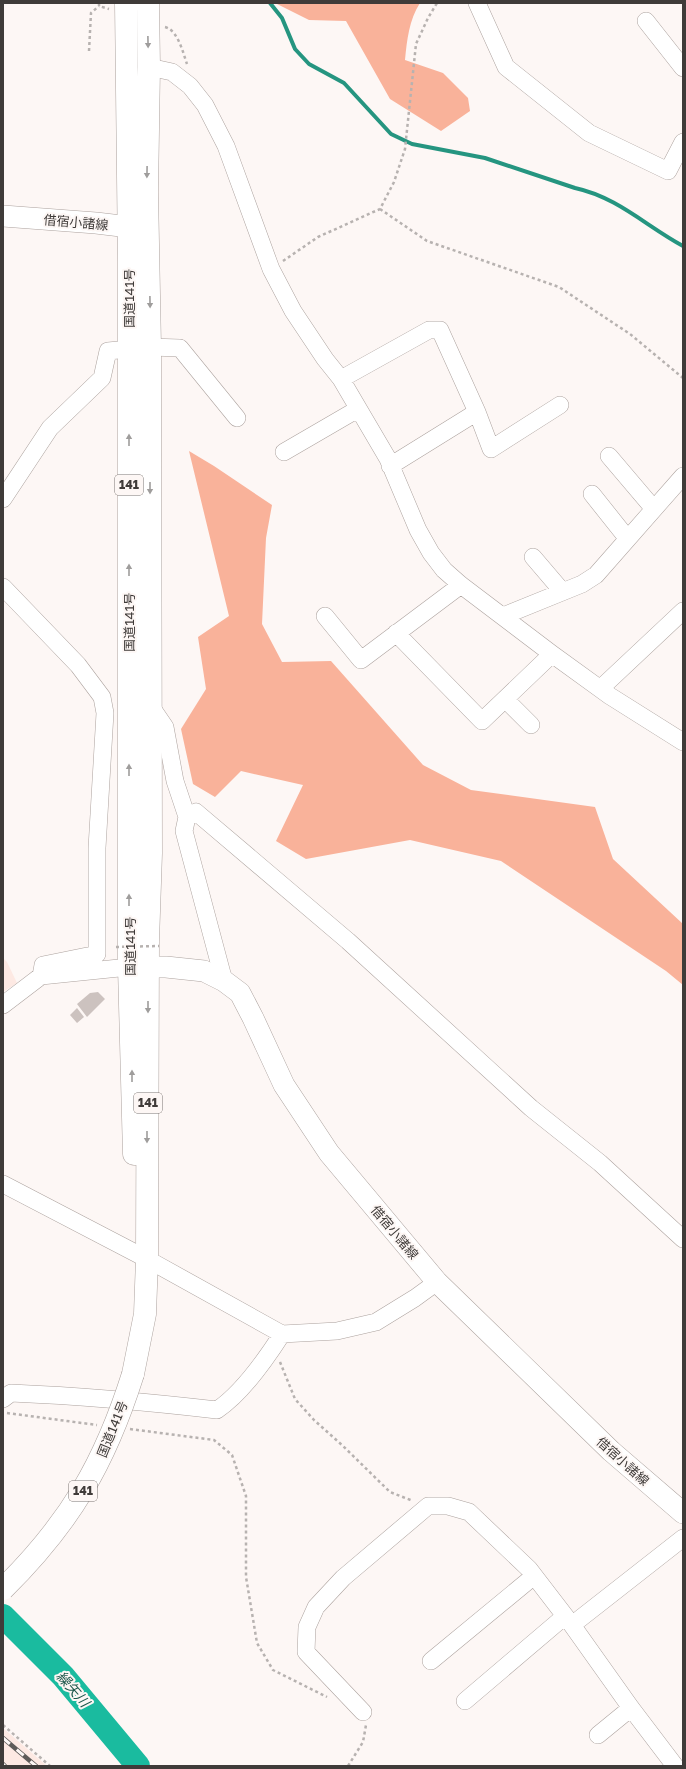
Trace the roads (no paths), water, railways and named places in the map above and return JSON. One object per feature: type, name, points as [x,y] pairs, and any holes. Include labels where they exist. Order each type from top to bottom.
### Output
[{"type":"highway","name":"国道141号","points":[[139,967],[129,349],[138,228],[147,182],[149,67],[148,3]]},
{"type":"highway","name":"国道141号","points":[[3,1589],[45,1545],[84,1489],[102,1455],[120,1414],[132,1374],[145,1314],[147,1249],[136,1210],[132,1114],[150,705],[150,347],[119,6]]},
{"type":"main road","name":"借宿小諸線","points":[[3,216],[138,228]]},
{"type":"main road","name":"借宿小諸線","points":[[139,967],[166,967],[204,971],[224,981],[240,993],[284,1085],[329,1154],[436,1282],[611,1451],[683,1513]]},
{"type":"street","points":[[477,3],[506,67],[589,133],[675,172],[683,142]]},
{"type":"street","points":[[646,21],[683,68]]},
{"type":"street","points":[[149,67],[172,72],[190,86],[205,105],[226,146],[271,270],[293,311],[325,359],[341,379],[390,466],[418,530],[431,553],[444,570],[552,654],[600,688],[683,742]]},
{"type":"street","points":[[341,379],[429,330],[440,330],[477,412],[491,449],[560,405]]},
{"type":"street","points":[[150,347],[180,348],[237,418]]},
{"type":"street","points":[[3,499],[50,428],[102,378],[108,351],[129,349]]},
{"type":"street","points":[[284,452],[358,409]]},
{"type":"street","points":[[390,466],[477,412]]},
{"type":"street","points":[[609,456],[654,509]]},
{"type":"street","points":[[503,616],[582,584],[596,575],[683,476]]},
{"type":"street","points":[[592,494],[627,538]]},
{"type":"street","points":[[533,557],[562,592]]},
{"type":"street","points":[[325,616],[361,660],[462,585]]},
{"type":"street","points":[[3,587],[78,665],[102,697],[105,712],[97,848],[98,954],[43,965],[41,976]]},
{"type":"street","points":[[600,688],[683,610]]},
{"type":"street","points":[[396,633],[482,721],[552,654]]},
{"type":"street","points":[[505,699],[531,725]]},
{"type":"street","points":[[150,705],[165,727],[175,781],[187,816],[184,830],[224,981]]},
{"type":"street","points":[[187,816],[196,812],[348,941],[531,1108],[600,1162],[683,1239]]},
{"type":"street","points":[[3,1005],[41,976],[139,967]]},
{"type":"street","points":[[3,1184],[147,1249],[278,1341]]},
{"type":"street","points":[[3,1400],[11,1393],[78,1396],[155,1402],[217,1410],[231,1401],[278,1341],[337,1331],[376,1322],[415,1298],[436,1282]]},
{"type":"street","points":[[363,1712],[306,1652],[306,1627],[316,1607],[343,1578],[428,1506],[448,1506],[469,1512],[503,1543],[534,1576],[630,1708],[675,1766]]},
{"type":"street","points":[[465,1701],[568,1621],[683,1538]]},
{"type":"street","points":[[431,1661],[534,1576]]},
{"type":"street","points":[[598,1735],[630,1708]]},
{"type":"waterway","points":[[270,3],[282,18],[295,49],[309,64],[344,83],[391,134],[412,144],[485,158],[590,192],[618,205],[683,246]]},
{"type":"waterway","name":"繰矢川","points":[[3,1616],[63,1676],[138,1766]]},
{"type":"railway","points":[[3,1738],[36,1766]]}]
